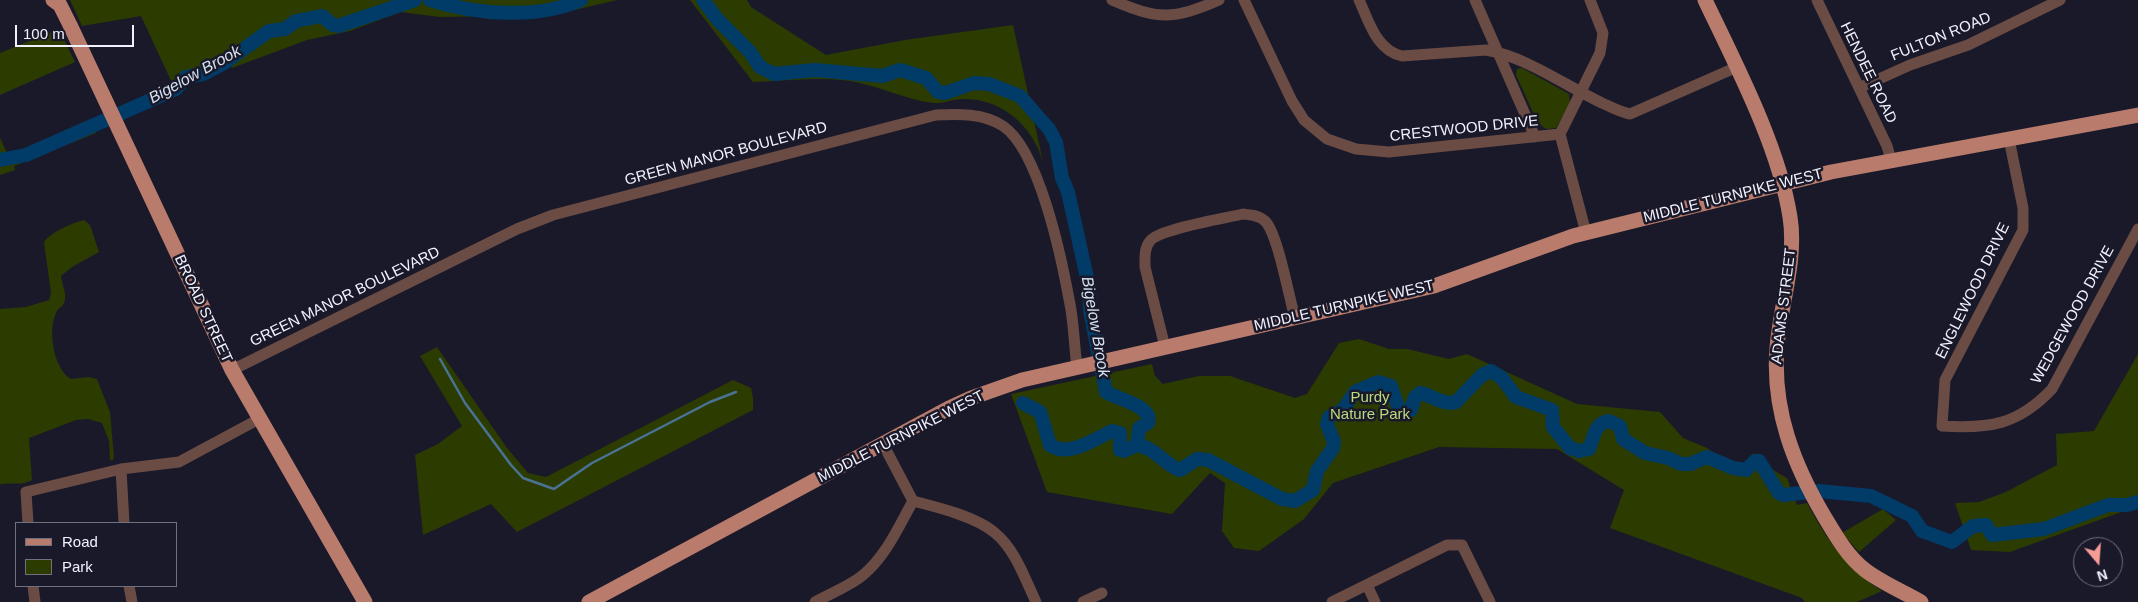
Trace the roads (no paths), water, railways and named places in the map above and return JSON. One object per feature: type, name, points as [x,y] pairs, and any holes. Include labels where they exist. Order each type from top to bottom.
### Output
[{"type":"main road","name":"ADAMS STREET","points":[[1706,0],[1737,67],[1782,183],[1790,217],[1792,240],[1776,370],[1786,434],[1794,458],[1811,493],[1849,554],[1865,569],[1921,602]]},
{"type":"main road","name":"BROAD STREET","points":[[58,2],[232,370],[366,602]]},
{"type":"main road","name":"MIDDLE TURNPIKE WEST","points":[[589,602],[971,398],[1022,380],[1434,286],[1552,243],[1782,183],[1892,160],[2138,115]]},
{"type":"street","points":[[1112,0],[1153,16],[1189,13],[1218,0]]},
{"type":"street","name":"CRESTWOOD DRIVE","points":[[1244,0],[1296,107],[1304,120],[1327,139],[1356,149],[1389,152],[1560,134]]},
{"type":"street","points":[[1359,0],[1378,40],[1392,54],[1402,56],[1486,50],[1498,52],[1512,56],[1582,94],[1630,114],[1737,67]]},
{"type":"street","points":[[1475,0],[1535,138]]},
{"type":"street","points":[[1586,234],[1560,134],[1582,94],[1600,53],[1603,33],[1590,0]]},
{"type":"street","name":"HENDEE ROAD","points":[[1816,0],[1892,160]]},
{"type":"street","name":"FULTON ROAD","points":[[1859,88],[1910,65],[1968,45],[2060,0]]},
{"type":"street","name":"GREEN MANOR BOULEVARD","points":[[232,370],[516,229],[553,216],[936,115],[961,114],[980,117],[1003,126],[1018,139],[1029,158],[1044,200],[1070,300],[1077,367]]},
{"type":"street","name":"ENGLEWOOD DRIVE","points":[[1942,426],[1946,380],[2022,230],[2023,208],[2009,139]]},
{"type":"street","points":[[1166,347],[1146,267],[1144,253],[1150,240],[1162,233],[1243,214],[1255,215],[1265,221],[1272,234],[1294,318]]},
{"type":"street","name":"WEDGEWOOD DRIVE","points":[[1942,426],[1971,428],[2001,424],[2022,415],[2037,405],[2052,389],[2138,229]]},
{"type":"street","points":[[28,522],[26,492],[121,469],[179,462],[259,418]]},
{"type":"street","points":[[882,444],[913,501],[976,522],[995,532],[1007,546],[1036,602]]},
{"type":"street","points":[[121,469],[124,522]]},
{"type":"street","points":[[816,602],[862,576],[875,563],[887,548],[913,501]]},
{"type":"street","points":[[1332,602],[1447,545],[1462,545],[1490,602]]},
{"type":"street","points":[[1367,585],[1375,602]]},
{"type":"street","points":[[32,587],[34,602]]},
{"type":"street","points":[[129,587],[132,602]]},
{"type":"street","points":[[1083,602],[1102,593]]},
{"type":"waterway","name":"Bigelow Brook","points":[[0,160],[26,155],[176,89],[186,77],[203,74],[224,63],[269,31],[285,29],[296,21],[322,16],[333,25],[338,26],[415,0]]},
{"type":"waterway","name":"Bigelow Brook","points":[[430,0],[466,9],[506,13],[545,10],[581,0]]},
{"type":"waterway","name":"Bigelow Brook","points":[[703,0],[717,19],[750,52],[760,67],[774,74],[815,70],[882,76],[900,70],[926,78],[938,92],[945,93],[974,83],[989,84],[1020,96],[1049,129],[1056,142],[1062,178],[1068,192],[1089,287],[1090,311],[1106,392],[1140,408],[1146,412],[1148,417],[1148,423],[1139,428],[1137,445]]},
{"type":"waterway","points":[[440,359],[465,403],[511,465],[523,478],[554,489],[592,463],[710,402],[736,392]]},
{"type":"waterway","name":"Bigelow Brook","points":[[1137,445],[1156,453],[1169,465],[1180,470],[1197,459],[1208,460],[1282,499],[1295,501],[1313,490],[1317,471],[1333,448],[1334,442],[1327,424],[1329,417],[1343,410],[1355,392],[1378,382],[1391,386],[1399,409],[1408,411],[1411,410],[1415,397],[1420,393],[1447,403],[1456,402],[1482,375],[1491,371],[1502,378],[1516,397],[1552,410],[1553,427],[1570,448],[1579,451],[1589,449],[1597,428],[1604,422],[1609,421],[1620,426],[1623,439],[1645,453],[1668,458],[1681,464],[1690,464],[1707,457],[1733,468],[1746,470],[1755,461],[1759,461],[1779,493],[1783,495],[1819,491],[1871,496],[1912,516],[1922,531],[1952,542],[1973,526],[1986,525],[1992,535],[2044,529],[2108,505],[2127,505],[2138,502]]},
{"type":"waterway","points":[[1023,403],[1040,412],[1050,445],[1057,448],[1065,449],[1081,446],[1112,431],[1120,433],[1120,450],[1124,451],[1137,445]]},
{"type":"park label","name":"Purdy Nature Park","points":[[1370,406]]}]
